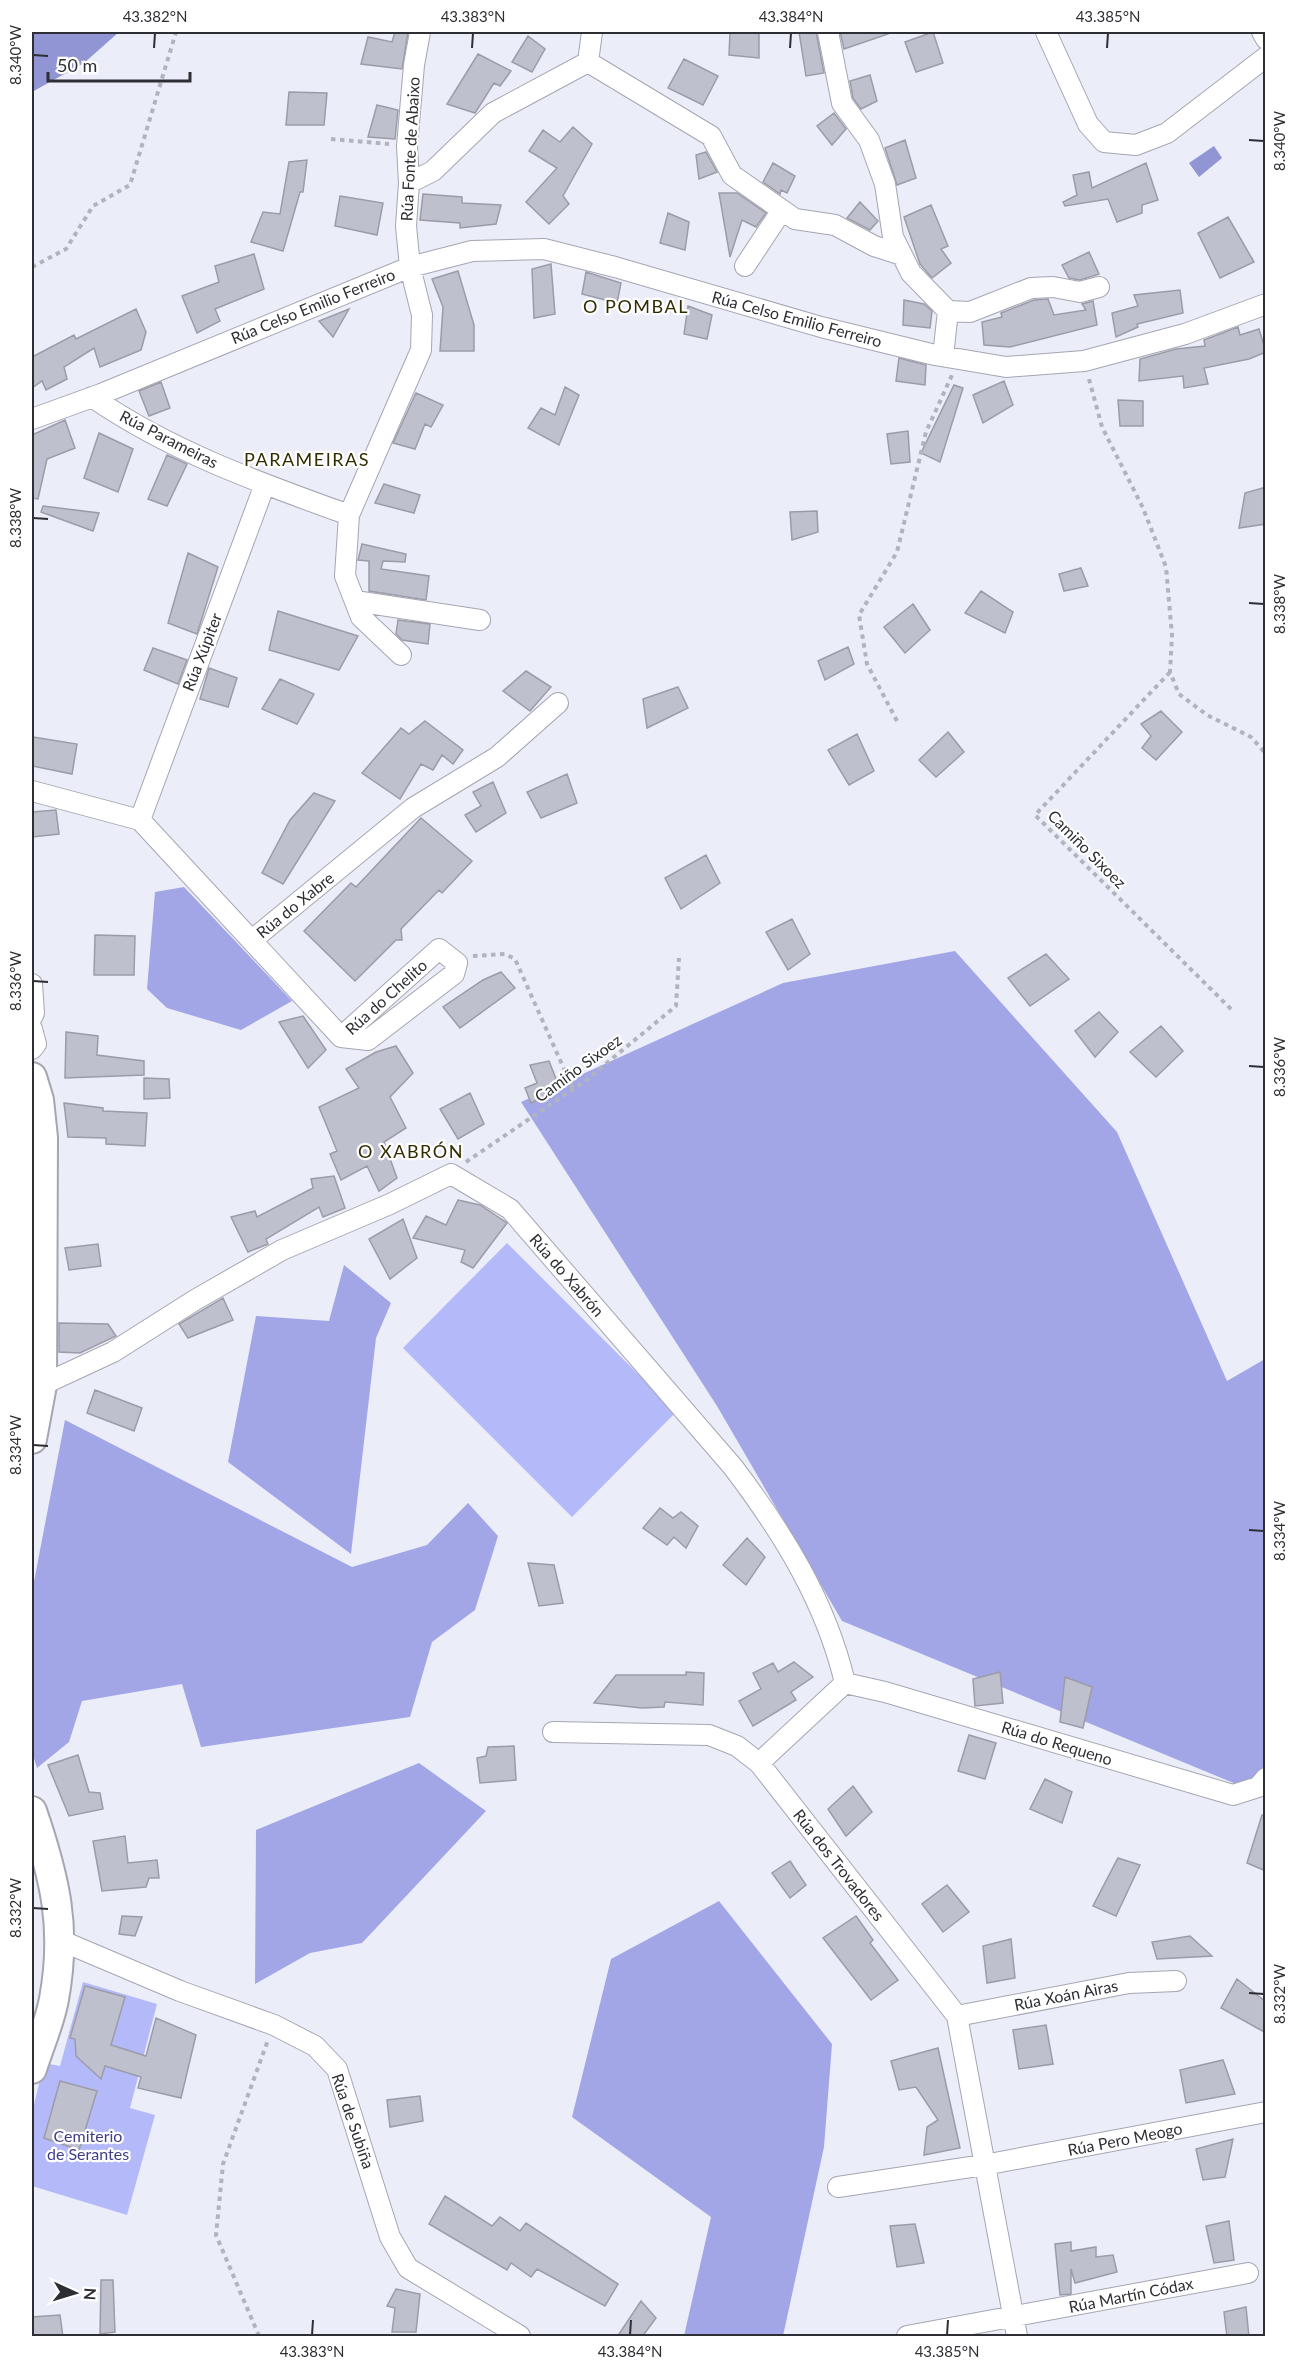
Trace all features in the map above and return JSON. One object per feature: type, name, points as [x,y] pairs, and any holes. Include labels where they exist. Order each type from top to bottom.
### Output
[{"type":"main road","points":[[32,1077],[39,1100],[43,1138],[37,1215],[42,1385],[32,1439]]},
{"type":"main road","points":[[32,1811],[56,1889],[62,1941],[54,2001],[32,2069]]},
{"type":"street","name":"Rúa Fonte de Abaixo","points":[[410,267],[406,226],[409,183],[407,146],[414,65],[420,32]]},
{"type":"street","points":[[588,62],[592,32]]},
{"type":"street","points":[[828,32],[842,103],[869,140],[885,184],[893,237],[911,273],[948,311],[951,358]]},
{"type":"street","points":[[1046,32],[1088,124],[1104,142],[1136,145],[1167,133],[1266,57]]},
{"type":"street","points":[[1262,32],[1266,39]]},
{"type":"street","points":[[409,183],[433,171],[493,113],[588,62]]},
{"type":"street","points":[[588,62],[711,136],[732,175],[795,219],[835,225],[874,246],[902,255]]},
{"type":"street","points":[[745,266],[782,210]]},
{"type":"street","name":"Rúa Celso Emilio Ferreiro","points":[[32,419],[92,397],[410,267],[472,250],[544,249],[615,267],[821,327],[951,358],[1006,367],[1084,361],[1185,334],[1265,308]]},
{"type":"street","points":[[401,656],[361,616],[345,576],[349,515],[421,350],[422,315],[410,267]]},
{"type":"street","points":[[948,311],[970,312],[1031,288],[1053,286],[1080,292],[1099,287]]},
{"type":"street","name":"Rúa Parameiras","points":[[92,397],[132,425],[265,484],[349,515]]},
{"type":"street","name":"Rúa Xúpiter","points":[[140,820],[265,484]]},
{"type":"street","points":[[355,601],[480,620]]},
{"type":"street","name":"Rúa do Xabre","points":[[140,820],[252,940],[413,808],[497,757],[558,703]]},
{"type":"street","points":[[32,791],[140,820]]},
{"type":"street","name":"Rúa do Chelito","points":[[252,940],[341,1037],[368,1040],[454,974],[457,963],[439,949],[341,1037]]},
{"type":"street","points":[[32,984],[34,1013],[32,1017]]},
{"type":"street","points":[[32,1029],[36,1044],[32,1049]]},
{"type":"street","points":[[42,1385],[113,1352],[195,1300],[282,1250],[390,1204],[451,1174]]},
{"type":"street","name":"Rúa do Xabrón","points":[[451,1174],[510,1209],[733,1467],[758,1500],[809,1583],[835,1643],[845,1683]]},
{"type":"street","points":[[759,1763],[845,1683]]},
{"type":"street","name":"Rúa do Requeno","points":[[845,1683],[885,1692],[1233,1795],[1258,1787],[1266,1778]]},
{"type":"street","name":"Rúa dos Trovadores","points":[[553,1732],[709,1735],[737,1746],[759,1763],[957,2016],[1015,2327]]},
{"type":"street","name":"Rúa de Subiña","points":[[62,1941],[180,1991],[274,2025],[315,2046],[337,2069],[390,2238],[408,2268],[520,2337]]},
{"type":"street","name":"Rúa Xoán Airas","points":[[957,2016],[1129,1983],[1176,1981]]},
{"type":"street","name":"Rúa Pero Meogo","points":[[984,2166],[1266,2112]]},
{"type":"street","points":[[838,2187],[984,2166]]},
{"type":"street","name":"Rúa Martín Códax","points":[[1015,2327],[1248,2273]]},
{"type":"street","points":[[907,2337],[1015,2327]]},
{"type":"path","points":[[32,267],[66,249],[93,206],[130,185],[176,32]]},
{"type":"path","points":[[331,139],[407,146]]},
{"type":"path","points":[[897,721],[867,664],[858,615],[897,552],[926,432],[951,358]]},
{"type":"path","points":[[1084,361],[1102,427],[1143,508],[1166,567],[1172,635],[1170,672],[1179,694],[1207,716],[1251,737],[1266,754]]},
{"type":"path","name":"Camiño Sixoez","points":[[1170,672],[1035,815],[1234,1012]]},
{"type":"path","points":[[457,963],[477,954],[505,954],[515,959],[573,1089]]},
{"type":"path","name":"Camiño Sixoez","points":[[451,1174],[488,1145],[573,1089],[676,1006],[679,958]]},
{"type":"path","points":[[259,2337],[216,2235],[223,2164],[274,2025]]},
{"type":"green space","points":[[507,1243],[676,1412],[572,1517],[403,1348]]},
{"type":"green space","name":"Cemiterio de Serantes","points":[[83,1982],[157,2004],[130,2108],[155,2115],[127,2215],[32,2186],[32,2113],[44,2063],[60,2066]]},
{"type":"shaded area","points":[[32,32],[119,32],[84,63],[32,92]]},
{"type":"shaded area","points":[[1214,146],[1222,158],[1199,177],[1189,163]]},
{"type":"shaded area","points":[[184,887],[292,1001],[241,1030],[167,1008],[147,989],[155,892]]},
{"type":"shaded area","points":[[955,951],[1117,1132],[1227,1381],[1265,1359],[1265,1796],[842,1621],[717,1406],[521,1102],[783,983]]},
{"type":"shaded area","points":[[344,1265],[391,1303],[376,1338],[351,1554],[228,1462],[256,1316],[329,1321]]},
{"type":"shaded area","points":[[65,1420],[352,1567],[427,1545],[468,1503],[498,1536],[475,1610],[432,1642],[410,1717],[201,1747],[182,1684],[82,1701],[69,1742],[37,1768],[32,1752],[32,1592]]},
{"type":"shaded area","points":[[419,1763],[486,1811],[362,1943],[310,1953],[255,1984],[256,1830]]},
{"type":"shaded area","points":[[719,1901],[832,2044],[824,2147],[783,2336],[684,2336],[711,2217],[572,2117],[611,1959]]},
{"type":"building","points":[[395,32],[408,32],[402,69],[361,64],[368,37],[392,42]]},
{"type":"building","points":[[730,32],[759,32],[759,58],[729,55]]},
{"type":"building","points":[[799,32],[816,32],[824,73],[806,76]]},
{"type":"building","points":[[840,32],[888,32],[888,34],[844,49]]},
{"type":"building","points":[[933,32],[943,63],[916,72],[905,42]]},
{"type":"building","points":[[528,36],[545,49],[532,72],[512,62]]},
{"type":"building","points":[[478,54],[511,71],[500,86],[494,83],[475,113],[447,104]]},
{"type":"building","points":[[684,59],[718,76],[703,105],[668,88]]},
{"type":"building","points":[[870,75],[877,101],[861,109],[853,98],[850,81]]},
{"type":"building","points":[[289,92],[327,93],[324,125],[286,125]]},
{"type":"building","points":[[377,105],[398,110],[395,139],[368,137]]},
{"type":"building","points":[[834,113],[846,129],[832,145],[817,126]]},
{"type":"building","points":[[573,127],[592,144],[563,196],[569,204],[549,224],[526,202],[557,168],[529,151],[543,130],[560,142]]},
{"type":"building","points":[[905,140],[916,178],[897,185],[885,148]]},
{"type":"building","points":[[706,152],[717,172],[699,179],[696,155]]},
{"type":"building","points":[[307,160],[303,192],[300,192],[283,251],[251,242],[263,212],[280,214],[289,162]]},
{"type":"building","points":[[773,163],[795,176],[787,193],[781,190],[780,194],[763,182]]},
{"type":"building","points":[[1146,163],[1158,200],[1142,205],[1142,213],[1117,222],[1108,199],[1065,206],[1063,202],[1077,195],[1073,175],[1089,172],[1092,188]]},
{"type":"building","points":[[719,193],[737,193],[766,213],[756,227],[742,220],[730,257]]},
{"type":"building","points":[[423,194],[462,197],[462,203],[501,205],[496,224],[460,228],[460,223],[420,220]]},
{"type":"building","points":[[340,196],[383,203],[377,235],[335,226]]},
{"type":"building","points":[[860,202],[878,221],[870,230],[847,218]]},
{"type":"building","points":[[931,205],[948,246],[941,249],[951,263],[932,278],[920,264],[904,217]]},
{"type":"building","points":[[668,213],[689,222],[685,250],[660,243]]},
{"type":"building","points":[[1228,217],[1254,262],[1220,278],[1198,233]]},
{"type":"building","points":[[1089,252],[1099,274],[1080,280],[1069,278],[1062,265]]},
{"type":"building","points":[[254,254],[264,289],[215,309],[220,321],[197,333],[182,296],[219,282],[215,266]]},
{"type":"building","points":[[551,264],[555,314],[534,318],[532,269]]},
{"type":"building","points":[[458,271],[474,325],[474,351],[440,351],[443,307],[432,279]]},
{"type":"building","points":[[586,272],[621,283],[617,303],[582,294]]},
{"type":"building","points":[[1180,290],[1183,313],[1137,324],[1138,327],[1116,337],[1112,313],[1138,306],[1134,295]]},
{"type":"building","points":[[1048,299],[1054,315],[1086,310],[1082,304],[1093,301],[1097,325],[1010,347],[984,345],[982,322],[1002,317],[1001,313],[1034,300]]},
{"type":"building","points":[[904,300],[924,304],[932,311],[930,328],[903,325]]},
{"type":"building","points":[[688,306],[712,315],[707,339],[684,334]]},
{"type":"building","points":[[136,309],[146,332],[141,350],[100,367],[94,348],[64,367],[67,379],[46,390],[42,381],[32,388],[32,357],[74,335],[76,339]]},
{"type":"building","points":[[349,309],[333,337],[319,321]]},
{"type":"building","points":[[1238,327],[1240,335],[1259,329],[1266,352],[1249,359],[1204,368],[1208,384],[1184,388],[1183,376],[1139,381],[1140,359],[1176,349],[1205,346],[1204,340]]},
{"type":"building","points":[[899,358],[926,365],[925,385],[896,381]]},
{"type":"building","points":[[1004,381],[1013,405],[983,423],[973,395]]},
{"type":"building","points":[[161,382],[170,408],[149,416],[139,391]]},
{"type":"building","points":[[954,385],[963,388],[940,462],[921,453]]},
{"type":"building","points":[[565,387],[579,395],[559,445],[528,428],[541,408],[555,415]]},
{"type":"building","points":[[416,393],[443,405],[431,427],[425,424],[415,449],[393,443]]},
{"type":"building","points":[[1118,400],[1143,401],[1143,426],[1120,426]]},
{"type":"building","points":[[65,420],[75,448],[47,459],[38,499],[32,498],[32,435]]},
{"type":"building","points":[[908,431],[910,462],[891,464],[887,434]]},
{"type":"building","points":[[99,433],[133,449],[118,492],[84,478]]},
{"type":"building","points":[[167,455],[187,464],[167,506],[148,499]]},
{"type":"building","points":[[384,484],[420,495],[414,513],[375,503]]},
{"type":"building","points":[[1266,487],[1266,524],[1239,528],[1245,493]]},
{"type":"building","points":[[43,506],[99,513],[93,531],[41,512]]},
{"type":"building","points":[[817,511],[818,532],[792,540],[790,512]]},
{"type":"building","points":[[362,544],[406,554],[405,562],[383,561],[381,569],[429,576],[426,600],[369,591],[369,561],[358,560]]},
{"type":"building","points":[[188,553],[218,567],[197,634],[168,623]]},
{"type":"building","points":[[1081,568],[1088,586],[1064,591],[1059,574]]},
{"type":"building","points":[[981,591],[1013,612],[1005,633],[965,613]]},
{"type":"building","points":[[913,604],[930,630],[905,653],[884,627]]},
{"type":"building","points":[[278,611],[358,636],[339,670],[269,650]]},
{"type":"building","points":[[398,620],[430,624],[428,644],[402,640],[396,634]]},
{"type":"building","points":[[848,647],[854,664],[825,680],[818,661]]},
{"type":"building","points":[[153,648],[187,660],[178,684],[144,670]]},
{"type":"building","points":[[209,668],[237,678],[228,707],[200,699]]},
{"type":"building","points":[[526,671],[551,687],[530,711],[503,691]]},
{"type":"building","points":[[280,679],[314,694],[297,724],[262,709]]},
{"type":"building","points":[[678,687],[688,708],[647,728],[643,699]]},
{"type":"building","points":[[1161,711],[1182,732],[1156,760],[1142,748],[1151,736],[1141,724]]},
{"type":"building","points":[[425,721],[463,750],[453,764],[442,755],[433,770],[421,764],[400,799],[362,773],[401,728],[409,734]]},
{"type":"building","points":[[948,732],[964,752],[936,777],[919,760]]},
{"type":"building","points":[[857,734],[874,771],[849,785],[828,750]]},
{"type":"building","points":[[33,737],[77,744],[72,774],[32,766]]},
{"type":"building","points":[[567,774],[577,803],[541,818],[527,792]]},
{"type":"building","points":[[493,782],[506,813],[476,832],[465,815],[481,806],[473,792]]},
{"type":"building","points":[[314,793],[335,801],[283,884],[262,873],[290,820]]},
{"type":"building","points":[[56,810],[59,834],[32,837],[32,812]]},
{"type":"building","points":[[421,818],[472,861],[442,893],[439,890],[401,929],[402,940],[396,940],[355,981],[304,931],[351,883],[356,887]]},
{"type":"building","points":[[706,855],[720,883],[681,909],[665,878]]},
{"type":"building","points":[[792,919],[810,954],[788,970],[766,932]]},
{"type":"building","points":[[95,935],[135,936],[134,975],[94,975]]},
{"type":"building","points":[[1046,954],[1069,979],[1030,1006],[1008,978]]},
{"type":"building","points":[[501,972],[515,988],[460,1028],[443,1007],[483,980]]},
{"type":"building","points":[[1099,1012],[1118,1032],[1095,1057],[1075,1031]]},
{"type":"building","points":[[303,1016],[326,1050],[308,1068],[279,1022]]},
{"type":"building","points":[[1161,1026],[1183,1051],[1156,1077],[1130,1052]]},
{"type":"building","points":[[66,1032],[98,1036],[97,1055],[144,1061],[144,1075],[65,1078]]},
{"type":"building","points":[[396,1046],[413,1073],[390,1097],[406,1128],[384,1142],[397,1178],[379,1191],[367,1166],[341,1180],[330,1154],[337,1151],[319,1107],[359,1088],[346,1069],[376,1052]]},
{"type":"building","points":[[549,1061],[560,1089],[531,1103],[525,1088],[537,1083],[530,1065]]},
{"type":"building","points":[[144,1078],[169,1079],[170,1098],[144,1099]]},
{"type":"building","points":[[470,1093],[484,1124],[458,1139],[440,1109]]},
{"type":"building","points":[[64,1103],[103,1108],[103,1111],[147,1113],[145,1146],[106,1144],[106,1138],[68,1137]]},
{"type":"building","points":[[334,1176],[345,1208],[323,1217],[319,1207],[266,1239],[268,1244],[248,1252],[231,1217],[255,1211],[257,1217],[313,1188],[311,1179]]},
{"type":"building","points":[[458,1200],[480,1205],[507,1223],[473,1268],[461,1262],[465,1250],[413,1238],[426,1216],[446,1225]]},
{"type":"building","points":[[403,1219],[417,1258],[390,1279],[369,1239]]},
{"type":"building","points":[[98,1244],[101,1266],[69,1270],[65,1248]]},
{"type":"building","points":[[223,1298],[233,1320],[188,1338],[179,1324]]},
{"type":"building","points":[[59,1323],[108,1324],[116,1336],[80,1353],[59,1352]]},
{"type":"building","points":[[95,1390],[142,1408],[134,1431],[87,1413]]},
{"type":"building","points":[[660,1508],[673,1518],[681,1512],[698,1526],[686,1548],[674,1537],[667,1545],[643,1528]]},
{"type":"building","points":[[747,1538],[765,1557],[746,1585],[723,1565]]},
{"type":"building","points":[[528,1563],[554,1565],[563,1603],[539,1606]]},
{"type":"building","points":[[794,1662],[813,1677],[791,1692],[796,1700],[753,1726],[739,1701],[761,1689],[753,1673],[773,1663],[778,1672]]},
{"type":"building","points":[[686,1672],[704,1673],[703,1705],[665,1702],[664,1707],[642,1708],[594,1703],[616,1675],[686,1675]]},
{"type":"building","points":[[1000,1672],[1003,1703],[975,1706],[973,1679]]},
{"type":"building","points":[[1065,1677],[1092,1687],[1083,1728],[1060,1722]]},
{"type":"building","points":[[969,1735],[996,1743],[985,1779],[958,1771]]},
{"type":"building","points":[[514,1746],[516,1780],[480,1783],[477,1758],[486,1756],[488,1747]]},
{"type":"building","points":[[78,1755],[89,1792],[100,1793],[103,1809],[69,1816],[48,1765]]},
{"type":"building","points":[[1045,1779],[1072,1792],[1062,1823],[1030,1809]]},
{"type":"building","points":[[853,1786],[872,1812],[846,1836],[828,1809]]},
{"type":"building","points":[[1262,1815],[1266,1815],[1266,1871],[1247,1863]]},
{"type":"building","points":[[125,1836],[128,1863],[157,1860],[159,1878],[149,1878],[146,1887],[102,1891],[93,1841]]},
{"type":"building","points":[[1118,1858],[1140,1865],[1116,1916],[1093,1906]]},
{"type":"building","points":[[790,1861],[806,1885],[790,1898],[772,1873]]},
{"type":"building","points":[[947,1885],[969,1912],[943,1932],[922,1904]]},
{"type":"building","points":[[122,1916],[142,1917],[135,1936],[119,1934]]},
{"type":"building","points":[[856,1916],[873,1940],[870,1943],[898,1980],[871,2000],[823,1938]]},
{"type":"building","points":[[1190,1936],[1212,1956],[1157,1959],[1152,1942]]},
{"type":"building","points":[[1011,1939],[1015,1978],[987,1983],[983,1946]]},
{"type":"building","points":[[1237,1979],[1266,2002],[1266,2033],[1221,2008]]},
{"type":"building","points":[[85,1986],[125,1997],[111,2045],[146,2056],[156,2018],[196,2035],[181,2098],[138,2088],[141,2077],[105,2066],[101,2079],[76,2056],[75,2039],[70,2038]]},
{"type":"building","points":[[1046,2025],[1053,2064],[1019,2069],[1013,2030]]},
{"type":"building","points":[[938,2048],[960,2148],[924,2155],[927,2127],[938,2120],[916,2087],[899,2090],[891,2061]]},
{"type":"building","points":[[1223,2060],[1235,2094],[1186,2103],[1180,2070]]},
{"type":"building","points":[[60,2081],[97,2091],[79,2150],[44,2138]]},
{"type":"building","points":[[420,2096],[423,2121],[390,2127],[387,2100]]},
{"type":"building","points":[[1233,2139],[1225,2177],[1203,2180],[1196,2149]]},
{"type":"building","points":[[445,2196],[492,2226],[500,2217],[520,2231],[526,2223],[618,2284],[605,2306],[537,2269],[531,2277],[511,2263],[507,2270],[429,2224]]},
{"type":"building","points":[[1229,2221],[1234,2260],[1214,2263],[1206,2226]]},
{"type":"building","points":[[915,2224],[924,2263],[897,2267],[890,2226]]},
{"type":"building","points":[[1071,2242],[1071,2251],[1096,2247],[1096,2257],[1113,2255],[1117,2272],[1075,2283],[1071,2269],[1071,2294],[1060,2295],[1055,2244]]},
{"type":"building","points":[[101,2280],[113,2280],[115,2332],[100,2334]]},
{"type":"building","points":[[396,2289],[420,2294],[416,2332],[392,2332],[395,2308],[387,2306]]},
{"type":"building","points":[[641,2301],[656,2318],[642,2337],[617,2337]]},
{"type":"building","points":[[1246,2307],[1249,2337],[1227,2337],[1224,2312]]},
{"type":"building","points":[[60,2315],[63,2337],[32,2337],[32,2317]]},
{"type":"district","name":"O POMBAL","points":[[636,307]]},
{"type":"district","name":"PARAMEIRAS","points":[[307,460]]},
{"type":"district","name":"O XABRÓN","points":[[411,1152]]}]
